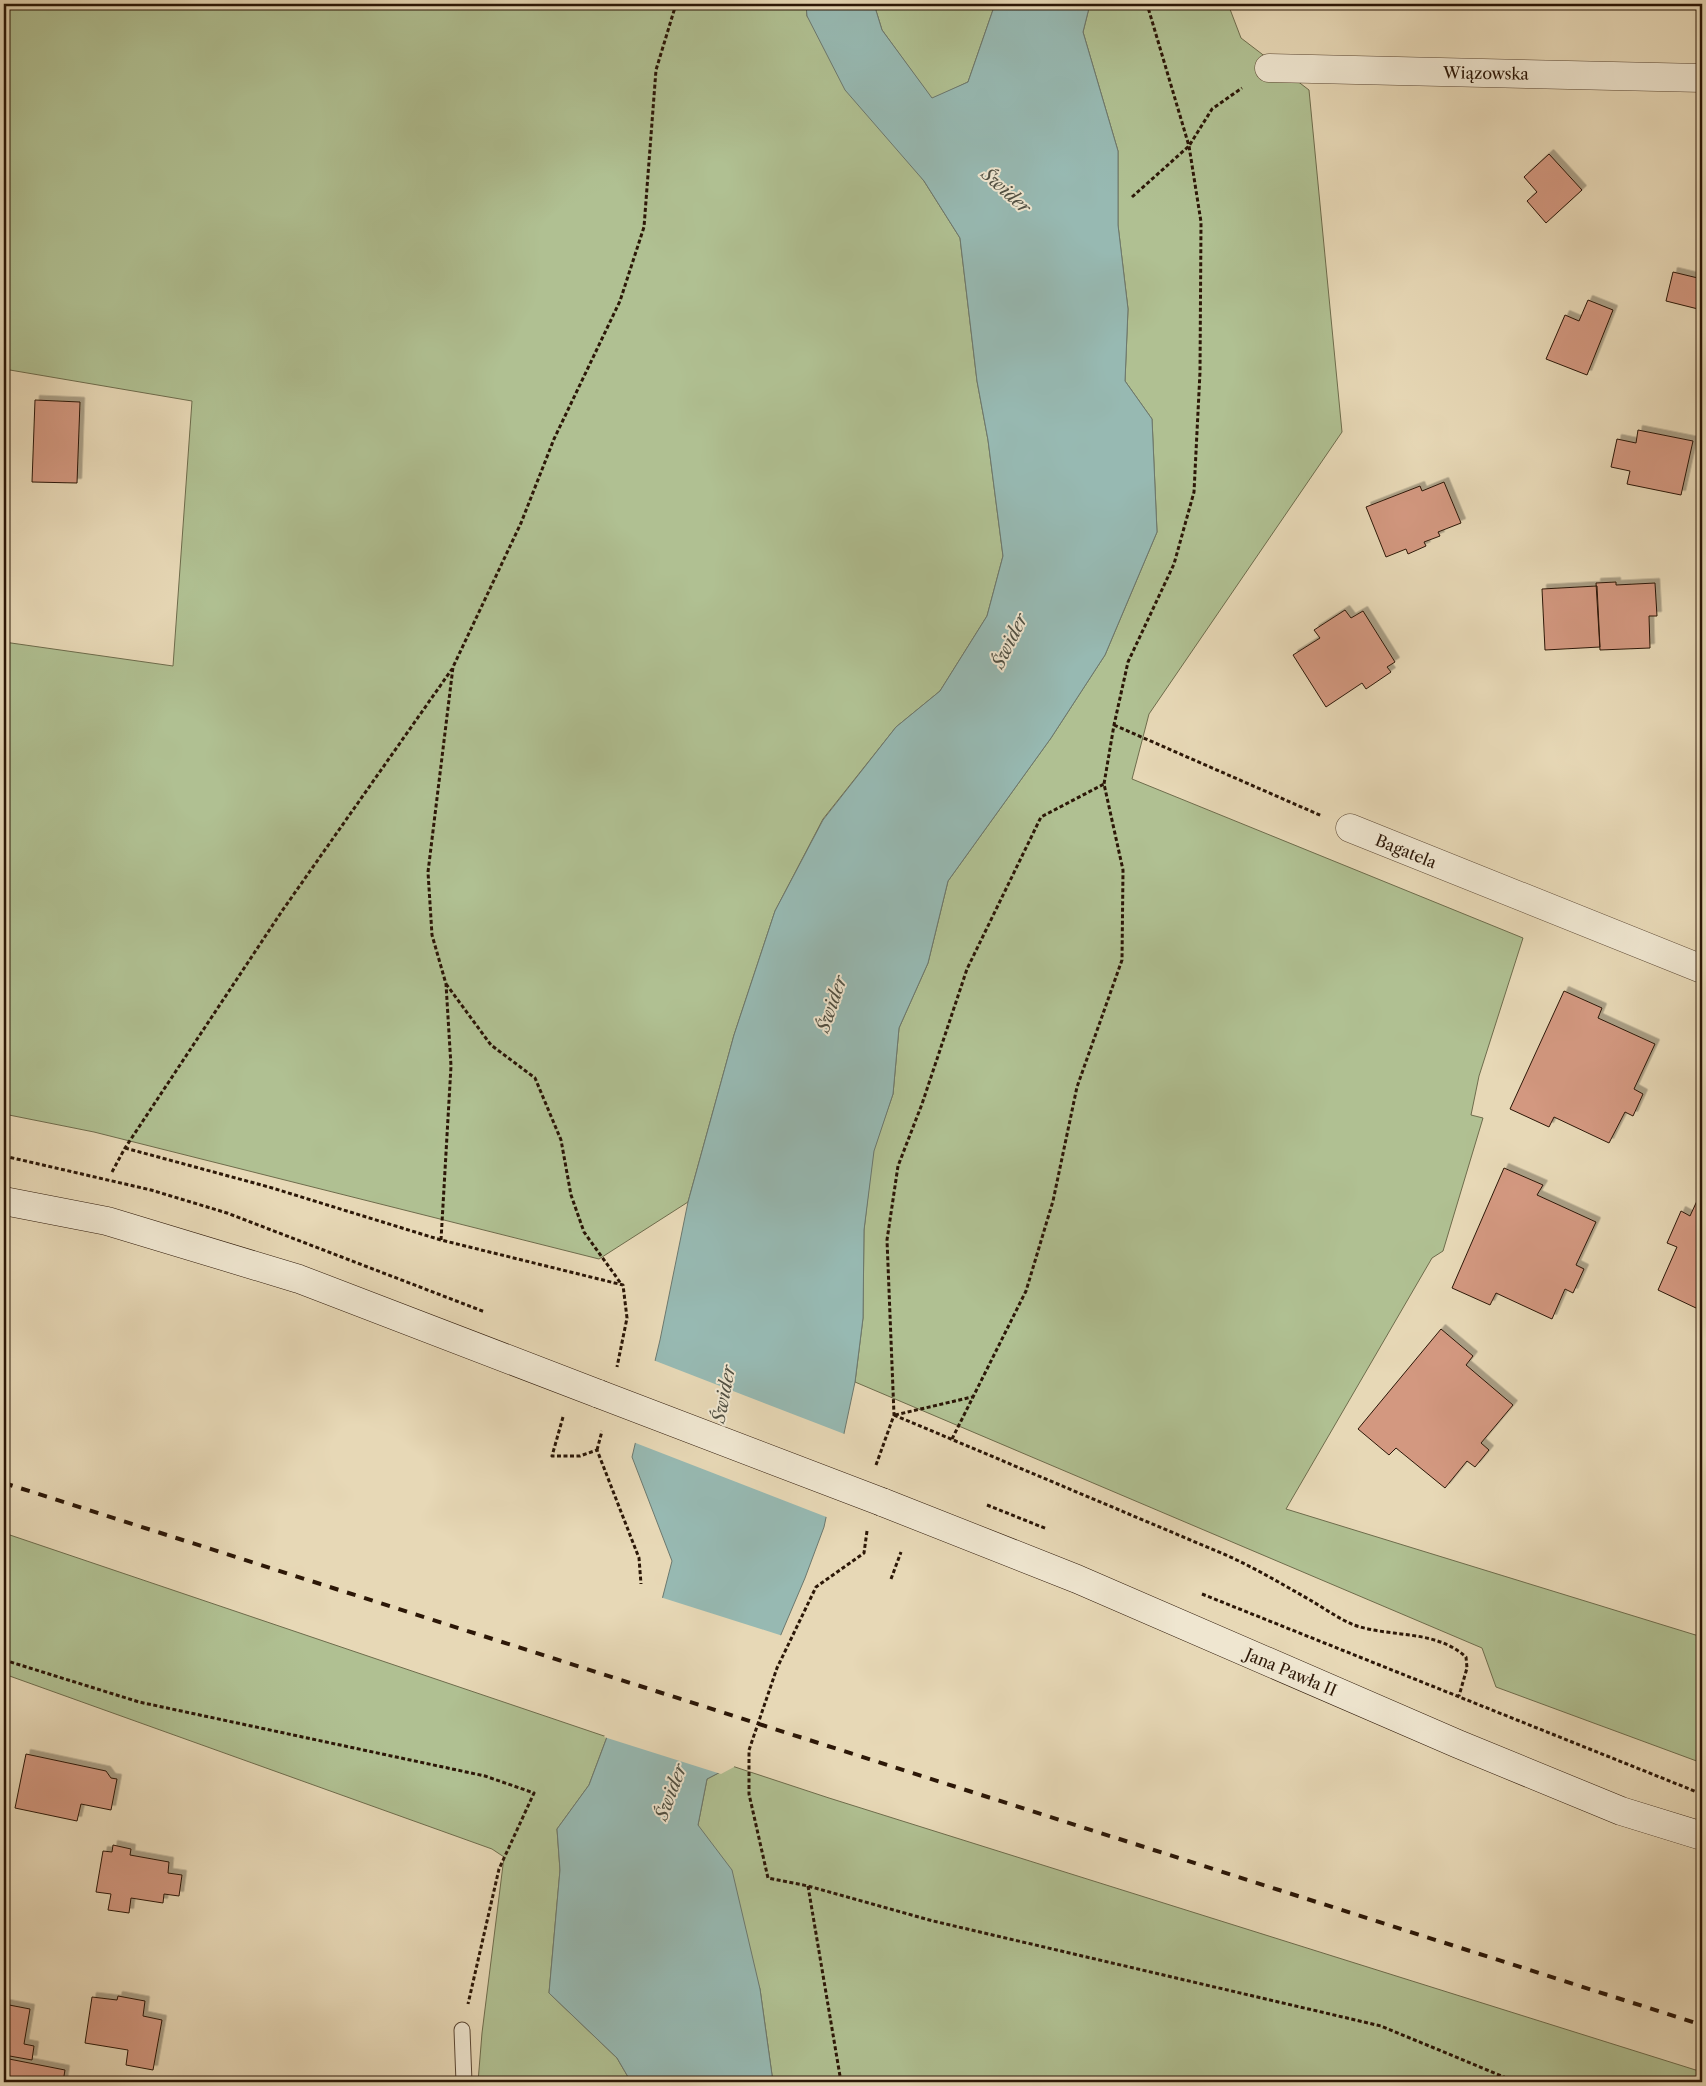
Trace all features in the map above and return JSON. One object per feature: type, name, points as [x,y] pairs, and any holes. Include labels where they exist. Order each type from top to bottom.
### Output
[{"type":"main road","name":"Wiązowska","points":[[1269,68],[1702,78]]},
{"type":"main road","name":"Bagatela","points":[[1350,828],[1702,969]]},
{"type":"main road","name":"Jana Pawła II","points":[[4,1201],[107,1221],[299,1279],[882,1502],[1076,1579],[1458,1744],[1612,1807],[1702,1836]]},
{"type":"lane","points":[[462,2030],[464,2082]]},
{"type":"path","points":[[112,1172],[125,1148],[282,912],[453,667],[521,523],[554,439],[620,301],[644,227],[656,70],[676,4]]},
{"type":"path","points":[[952,1439],[1026,1291],[1053,1201],[1077,1087],[1122,960],[1123,870],[1104,784],[1128,662],[1174,564],[1194,492],[1200,372],[1201,222],[1189,146],[1147,4]]},
{"type":"path","points":[[1132,197],[1189,146],[1212,109],[1269,68]]},
{"type":"path","points":[[441,1240],[451,1066],[446,984],[432,935],[428,872],[453,667]]},
{"type":"path","points":[[1114,726],[1350,828]]},
{"type":"path","points":[[894,1415],[887,1240],[898,1166],[922,1104],[967,969],[1041,818],[1104,784]]},
{"type":"path","points":[[446,984],[491,1045],[535,1078],[561,1140],[571,1194],[584,1232],[623,1285],[627,1318],[616,1368]]},
{"type":"path","points":[[125,1148],[269,1187],[441,1240],[623,1285]]},
{"type":"path","points":[[894,1415],[972,1397]]},
{"type":"path","points":[[894,1415],[1226,1554],[1256,1568],[1353,1625],[1438,1640],[1457,1649],[1466,1657],[1467,1668],[1459,1696],[1702,1794]]},
{"type":"path","points":[[563,1417],[552,1456],[580,1456],[597,1450]]},
{"type":"path","points":[[604,1423],[597,1450],[639,1558],[641,1584]]},
{"type":"path","points":[[891,1579],[901,1552]]},
{"type":"path","points":[[864,1553],[816,1587],[777,1668],[749,1750],[748,1794],[768,1878],[808,1886],[933,1921],[1380,2026],[1516,2082]]},
{"type":"path","points":[[4,1660],[139,1702],[485,1776],[534,1793],[499,1869],[462,2030]]},
{"type":"path","points":[[808,1886],[842,2082]]},
{"type":"green space","points":[[4,4],[806,4],[807,16],[924,181],[960,238],[977,381],[988,440],[1003,556],[987,616],[940,691],[896,727],[823,819],[775,911],[734,1035],[688,1202],[599,1259],[94,1132],[4,1114],[4,642],[173,666],[192,401],[4,369]]},
{"type":"green space","points":[[874,4],[995,4],[968,82],[932,99],[882,30]]},
{"type":"green space","points":[[1090,4],[1228,4],[1241,38],[1309,90],[1342,432],[1149,714],[1132,779],[1523,938],[1479,1076],[1471,1115],[1483,1118],[1443,1251],[1432,1258],[1286,1509],[1702,1637],[1702,1763],[1496,1687],[1482,1648],[855,1382],[863,1318],[864,1230],[873,1151],[893,1094],[899,1028],[928,963],[948,881],[1051,738],[1105,655],[1157,532],[1152,419],[1125,381],[1128,309],[1118,225],[1118,151],[1083,32]]},
{"type":"green space","points":[[4,1533],[607,1737],[589,1785],[557,1829],[560,1870],[549,1993],[617,2058],[631,2082],[478,2082],[482,2033],[504,1857],[492,1849],[4,1674]]},
{"type":"green space","points":[[732,1766],[1702,2072],[1702,2082],[773,2082],[760,1989],[698,1825],[707,1779]]},
{"type":"water","name":"Świder","points":[[806,4],[874,4],[882,30],[932,98],[968,82],[995,4],[1090,4],[1083,32],[1118,151],[1118,225],[1128,309],[1125,381],[1152,419],[1157,532],[1105,655],[1051,738],[948,881],[928,963],[899,1028],[893,1094],[874,1151],[864,1230],[863,1318],[855,1382],[824,1527],[805,1578],[768,1665],[732,1766],[707,1779],[698,1825],[732,1870],[760,1989],[773,2082],[631,2082],[617,2058],[549,1993],[560,1870],[557,1829],[589,1785],[607,1737],[628,1703],[650,1646],[672,1561],[632,1457],[660,1340],[688,1202],[734,1035],[775,911],[823,820],[896,727],[940,691],[987,616],[1003,556],[988,440],[977,381],[960,238],[924,181],[845,90],[807,16]]},
{"type":"pier","points":[[653,1360],[847,1435],[829,1518],[633,1442]]},
{"type":"pier","points":[[660,1597],[783,1636],[770,1666],[734,1767],[721,1774],[604,1737],[626,1702],[617,1686],[628,1655],[648,1644]]},
{"type":"building","points":[[1549,154],[1582,190],[1546,223],[1527,201],[1537,192],[1524,177]]},
{"type":"building","points":[[1673,272],[1702,279],[1702,310],[1666,301]]},
{"type":"building","points":[[1588,300],[1613,310],[1587,375],[1546,359],[1565,315],[1579,321]]},
{"type":"building","points":[[35,400],[80,402],[77,483],[32,482]]},
{"type":"building","points":[[1638,430],[1693,441],[1681,495],[1627,484],[1630,471],[1611,467],[1617,439],[1636,443]]},
{"type":"building","points":[[1702,480],[1702,500],[1697,499]]},
{"type":"building","points":[[1444,482],[1461,523],[1438,532],[1440,536],[1424,542],[1426,546],[1408,554],[1406,549],[1386,557],[1366,507],[1420,486],[1422,491]]},
{"type":"building","points":[[1616,582],[1616,585],[1655,583],[1657,616],[1649,616],[1650,648],[1600,650],[1596,583]]},
{"type":"building","points":[[1597,586],[1600,647],[1545,650],[1542,589]]},
{"type":"building","points":[[1345,610],[1351,618],[1363,611],[1395,662],[1387,667],[1391,672],[1366,689],[1362,683],[1326,707],[1293,655],[1320,638],[1314,630]]},
{"type":"building","points":[[1564,991],[1602,1008],[1598,1018],[1655,1044],[1634,1089],[1643,1094],[1633,1116],[1625,1112],[1609,1143],[1554,1117],[1549,1127],[1510,1109]]},
{"type":"building","points":[[1504,1168],[1543,1185],[1537,1195],[1596,1222],[1576,1265],[1584,1269],[1573,1293],[1565,1289],[1552,1319],[1496,1293],[1490,1305],[1452,1288]]},
{"type":"building","points":[[1702,1190],[1702,1300],[1700,1299],[1696,1308],[1658,1290],[1677,1247],[1667,1243],[1681,1211],[1690,1216]]},
{"type":"building","points":[[1441,1329],[1473,1356],[1466,1365],[1513,1405],[1481,1443],[1489,1450],[1475,1467],[1467,1461],[1445,1488],[1396,1448],[1389,1455],[1358,1429]]},
{"type":"building","points":[[26,1754],[106,1771],[111,1778],[117,1779],[111,1810],[81,1804],[77,1821],[15,1808]]},
{"type":"building","points":[[113,1845],[131,1849],[130,1855],[169,1862],[168,1873],[182,1875],[179,1896],[164,1894],[163,1903],[131,1898],[129,1913],[108,1910],[111,1894],[96,1892],[103,1851],[112,1852]]},
{"type":"building","points":[[118,1996],[145,2001],[143,2016],[162,2020],[153,2070],[126,2065],[128,2050],[85,2043],[92,1997],[117,2000]]},
{"type":"building","points":[[4,2004],[30,2009],[24,2044],[34,2046],[32,2060],[4,2055]]},
{"type":"building","points":[[4,2058],[65,2070],[63,2082],[4,2082]]},
{"type":"railway","points":[[4,1483],[1702,2025]]}]
